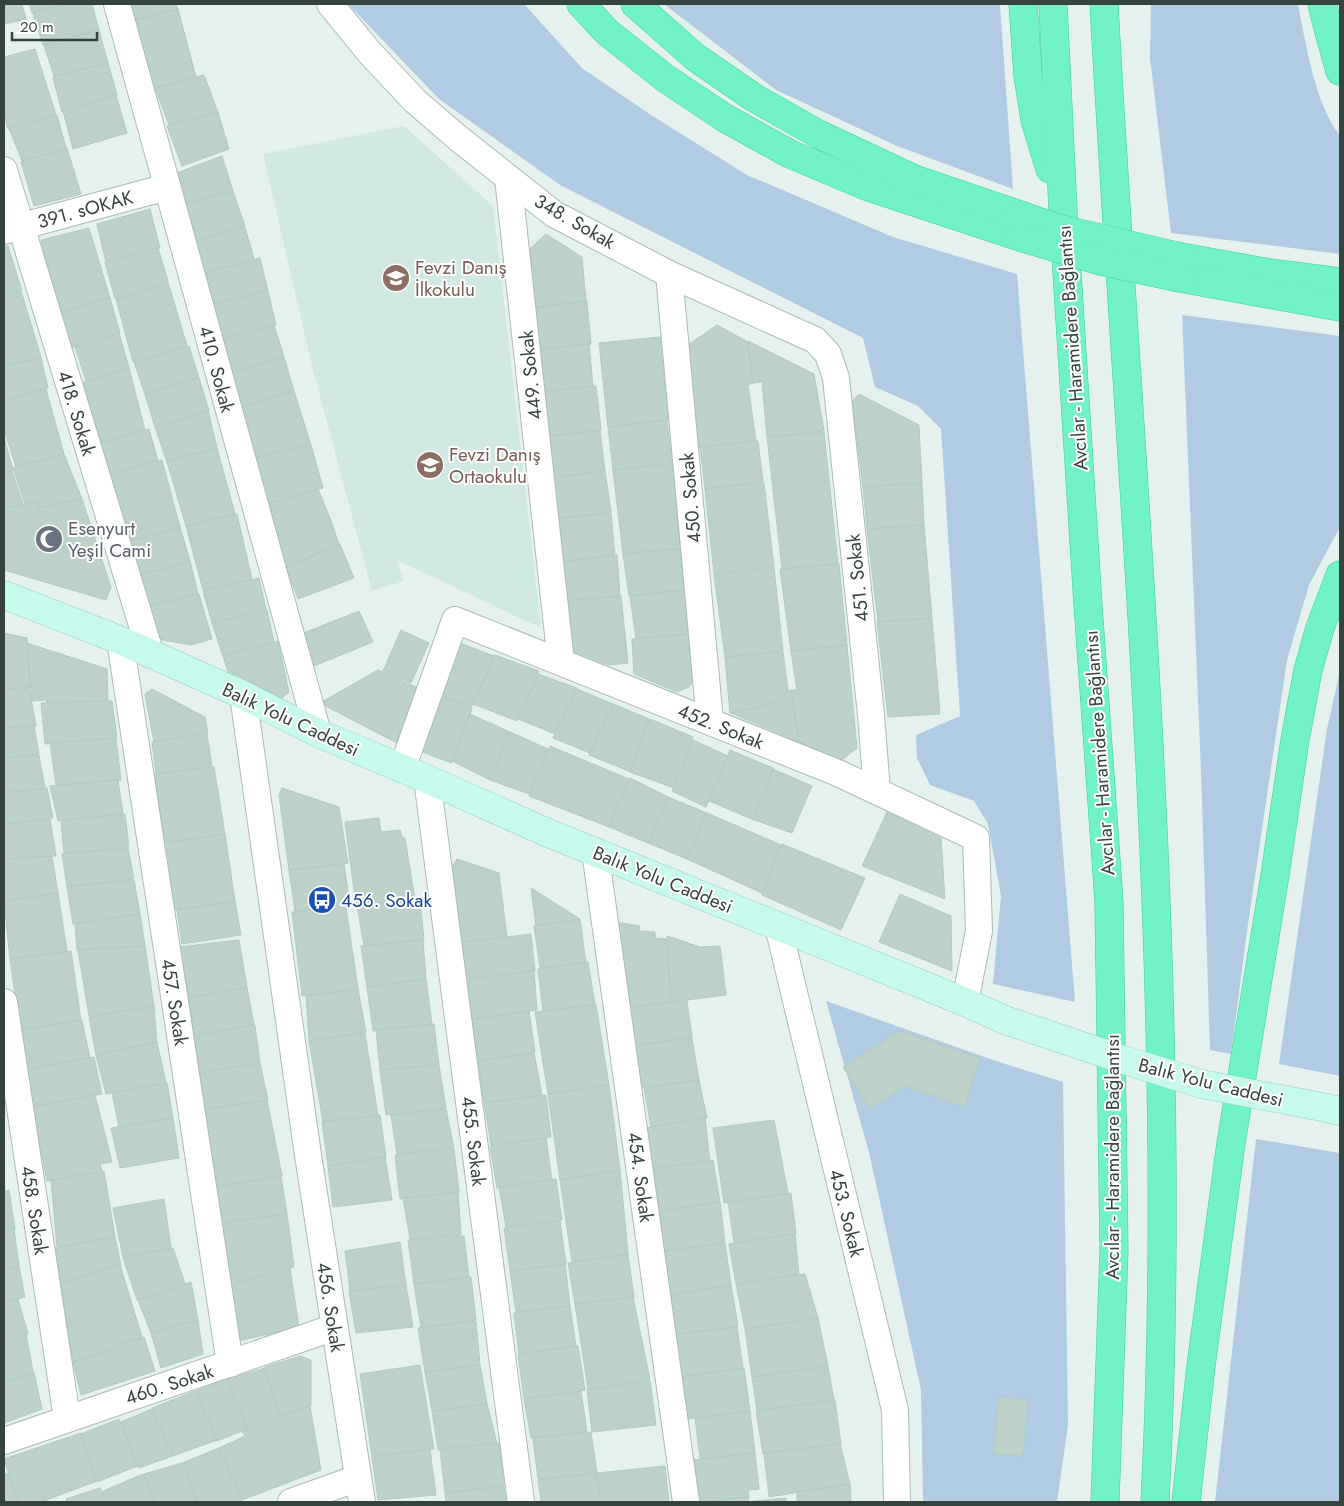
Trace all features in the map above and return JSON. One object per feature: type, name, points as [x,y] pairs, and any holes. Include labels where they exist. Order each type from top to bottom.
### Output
[{"type":"highway","points":[[582,4],[607,32],[665,78],[725,118],[790,154],[866,186],[1020,226]]},
{"type":"highway","points":[[634,4],[695,57],[753,97],[818,134],[914,179],[1101,261],[1270,273],[1340,282]]},
{"type":"highway","points":[[1024,4],[1028,76],[1035,120],[1063,210]]},
{"type":"highway","name":"Avcılar - Haramidere Bağlantısı","points":[[1053,4],[1063,210],[1109,902],[1114,1250],[1105,1502]]},
{"type":"highway","points":[[1104,4],[1150,757],[1160,1000],[1162,1251],[1155,1502]]},
{"type":"highway","points":[[1322,4],[1340,71]]},
{"type":"highway","points":[[1180,268],[1340,307]]},
{"type":"highway","points":[[1186,1502],[1201,1366],[1231,1143],[1295,740],[1310,661],[1340,575]]},
{"type":"main road","name":"Balık Yolu Caddesi","points":[[4,595],[120,640],[318,733],[548,833],[965,1002],[1005,1020],[1202,1084],[1331,1109]]},
{"type":"street","name":"410. Sokak","points":[[117,4],[318,733]]},
{"type":"street","name":"348. Sokak","points":[[330,4],[370,53],[415,101],[458,138],[554,214],[669,274],[815,340],[828,354],[833,365]]},
{"type":"street","name":"418. Sokak","points":[[4,170],[12,229],[151,655]]},
{"type":"street","name":"449. Sokak","points":[[508,178],[562,662]]},
{"type":"street","name":"391. sOKAK","points":[[12,229],[167,187]]},
{"type":"street","name":"450. Sokak","points":[[669,274],[710,722]]},
{"type":"street","name":"451. Sokak","points":[[833,365],[836,378],[871,715],[877,791]]},
{"type":"street","name":"452. Sokak","points":[[402,768],[455,620],[838,772],[976,838],[979,930],[965,1002]]},
{"type":"street","name":"457. Sokak","points":[[120,640],[230,1364]]},
{"type":"street","name":"456. Sokak","points":[[242,696],[334,1328],[360,1490]]},
{"type":"street","name":"455. Sokak","points":[[427,779],[521,1502]]},
{"type":"street","name":"454. Sokak","points":[[595,851],[686,1502]]},
{"type":"street","name":"453. Sokak","points":[[778,926],[895,1410],[897,1502]]},
{"type":"street","name":"458. Sokak","points":[[4,1002],[67,1418]]},
{"type":"street","name":"460. Sokak","points":[[4,1441],[334,1328]]},
{"type":"street","points":[[291,1502],[360,1490]]},
{"type":"shaded area","points":[[348,4],[524,4],[582,68],[651,115],[747,175],[893,237],[1017,274],[1075,1002],[993,984],[1001,896],[988,824],[974,801],[930,785],[917,758],[916,735],[960,716],[941,429],[918,406],[875,387],[863,338],[560,185],[439,99]]},
{"type":"shaded area","points":[[664,4],[1000,4],[1013,189],[897,146],[776,90]]},
{"type":"shaded area","points":[[1151,4],[1298,4],[1308,55],[1318,91],[1331,123],[1340,136],[1340,254],[1171,233],[1150,58]]},
{"type":"shaded area","points":[[404,126],[493,206],[541,628],[397,560],[404,581],[372,591],[313,370],[263,154]]},
{"type":"shaded area","points":[[1182,315],[1340,336],[1340,527],[1309,585],[1287,660],[1231,1054],[1210,1050],[1201,771]]},
{"type":"shaded area","points":[[1340,671],[1340,1076],[1279,1064],[1327,729]]},
{"type":"shaded area","points":[[826,1001],[996,1061],[1063,1082],[1068,1425],[1057,1502],[923,1502],[921,1390],[869,1152]]},
{"type":"shaded area","points":[[1256,1139],[1340,1153],[1340,1502],[1215,1502]]},
{"type":"building","points":[[4,4],[22,4],[26,19],[4,24]]},
{"type":"building","points":[[29,4],[65,4],[32,13]]},
{"type":"building","points":[[67,4],[92,4],[99,30],[43,45],[33,13]]},
{"type":"building","points":[[126,4],[176,4],[178,9],[132,21]]},
{"type":"building","points":[[178,9],[196,77],[153,88],[132,21]]},
{"type":"building","points":[[99,30],[108,63],[54,76],[44,45]]},
{"type":"building","points":[[35,49],[56,115],[8,129],[4,114],[4,57]]},
{"type":"building","points":[[108,63],[117,95],[62,112],[53,77]]},
{"type":"building","points":[[204,75],[218,112],[169,125],[155,88]]},
{"type":"building","points":[[116,95],[127,133],[73,149],[63,111]]},
{"type":"building","points":[[218,112],[229,149],[182,166],[167,126]]},
{"type":"building","points":[[57,115],[66,148],[22,161],[9,128]]},
{"type":"building","points":[[67,148],[81,194],[34,206],[21,162]]},
{"type":"building","points":[[222,156],[233,191],[182,204],[174,174]]},
{"type":"building","points":[[233,191],[245,226],[195,241],[183,204]]},
{"type":"building","points":[[150,209],[160,248],[106,262],[97,224]]},
{"type":"building","points":[[245,227],[254,259],[202,274],[195,241]]},
{"type":"building","points":[[89,228],[110,298],[60,313],[41,240]]},
{"type":"building","points":[[546,234],[582,257],[586,301],[529,308],[523,255]]},
{"type":"building","points":[[8,246],[22,291],[4,296],[4,247]]},
{"type":"building","points":[[158,248],[168,281],[115,299],[105,262]]},
{"type":"building","points":[[260,258],[268,291],[212,304],[202,274]]},
{"type":"building","points":[[168,282],[187,346],[133,362],[116,299]]},
{"type":"building","points":[[21,291],[41,357],[4,366],[4,296]]},
{"type":"building","points":[[268,291],[276,325],[220,340],[212,304]]},
{"type":"building","points":[[110,298],[120,333],[71,348],[60,313]]},
{"type":"building","points":[[587,301],[591,344],[534,350],[529,309]]},
{"type":"building","points":[[274,325],[284,357],[229,373],[221,340]]},
{"type":"building","points":[[717,325],[748,342],[753,383],[748,385],[756,441],[698,448],[688,345]]},
{"type":"building","points":[[119,333],[129,368],[86,381],[75,347]]},
{"type":"building","points":[[660,337],[668,420],[608,427],[599,343]]},
{"type":"building","points":[[748,341],[814,374],[824,431],[767,437],[762,382],[753,383]]},
{"type":"building","points":[[589,344],[593,386],[540,392],[535,350]]},
{"type":"building","points":[[189,346],[199,378],[145,394],[134,362]]},
{"type":"building","points":[[284,357],[294,391],[238,408],[228,373]]},
{"type":"building","points":[[41,358],[48,388],[4,401],[4,366]]},
{"type":"building","points":[[129,368],[145,430],[97,444],[81,383]]},
{"type":"building","points":[[199,378],[209,411],[155,427],[145,394]]},
{"type":"building","points":[[596,386],[601,430],[545,436],[540,392]]},
{"type":"building","points":[[46,389],[64,454],[16,467],[4,430],[4,401]]},
{"type":"building","points":[[294,391],[311,445],[253,458],[240,408]]},
{"type":"building","points":[[859,394],[919,425],[922,483],[863,487],[852,401]]},
{"type":"building","points":[[208,411],[217,447],[167,462],[155,427]]},
{"type":"building","points":[[667,420],[672,463],[613,470],[608,427]]},
{"type":"building","points":[[149,429],[158,461],[105,475],[97,444]]},
{"type":"building","points":[[600,431],[605,471],[550,478],[546,436]]},
{"type":"building","points":[[824,432],[838,564],[782,569],[767,437]]},
{"type":"building","points":[[4,437],[13,470],[4,473]]},
{"type":"building","points":[[758,441],[763,482],[705,489],[700,447]]},
{"type":"building","points":[[311,445],[323,488],[264,505],[253,458]]},
{"type":"building","points":[[217,448],[235,514],[186,526],[167,462]]},
{"type":"building","points":[[64,454],[82,499],[39,508],[37,501],[25,504],[13,468]]},
{"type":"building","points":[[162,460],[180,527],[127,542],[105,475]]},
{"type":"building","points":[[673,464],[680,548],[623,554],[613,470]]},
{"type":"building","points":[[12,471],[23,504],[4,509],[4,473]]},
{"type":"building","points":[[605,471],[611,512],[554,519],[549,478]]},
{"type":"building","points":[[764,483],[774,567],[714,574],[705,489]]},
{"type":"building","points":[[922,483],[924,525],[867,529],[863,487]]},
{"type":"building","points":[[318,489],[330,518],[275,536],[264,505]]},
{"type":"building","name":"Esenyurt Yeşil Cami","points":[[82,499],[111,587],[106,600],[4,570],[4,509],[37,501],[39,508]]},
{"type":"building","points":[[611,513],[615,556],[561,562],[555,519]]},
{"type":"building","points":[[237,514],[252,579],[203,590],[186,526]]},
{"type":"building","points":[[330,518],[339,544],[285,568],[276,536]]},
{"type":"building","points":[[924,525],[932,618],[878,622],[867,529]]},
{"type":"building","points":[[180,527],[190,561],[140,575],[128,542]]},
{"type":"building","points":[[340,544],[354,578],[298,599],[286,568]]},
{"type":"building","points":[[680,549],[684,590],[629,596],[623,554]]},
{"type":"building","points":[[617,555],[620,596],[566,601],[562,562]]},
{"type":"building","points":[[190,561],[198,594],[148,606],[140,575]]},
{"type":"building","points":[[839,564],[847,645],[791,651],[780,569]]},
{"type":"building","points":[[774,568],[783,651],[725,657],[714,575]]},
{"type":"building","points":[[259,578],[266,609],[212,623],[203,591]]},
{"type":"building","points":[[687,590],[691,634],[636,639],[630,596]]},
{"type":"building","points":[[199,594],[212,639],[191,645],[157,639],[148,606]]},
{"type":"building","points":[[621,596],[628,663],[609,665],[570,650],[565,601]]},
{"type":"building","points":[[267,610],[274,642],[223,656],[212,623]]},
{"type":"building","points":[[359,611],[373,642],[314,666],[301,634]]},
{"type":"building","points":[[932,618],[940,714],[888,717],[877,622]]},
{"type":"building","points":[[401,630],[429,643],[411,683],[383,671]]},
{"type":"building","points":[[4,633],[27,638],[31,687],[4,690]]},
{"type":"building","points":[[689,634],[694,680],[689,687],[677,692],[634,674],[632,639]]},
{"type":"building","points":[[278,641],[289,692],[281,699],[230,678],[223,656]]},
{"type":"building","points":[[27,643],[107,669],[108,701],[47,703],[46,700],[32,701]]},
{"type":"building","points":[[460,643],[494,656],[471,708],[442,696]]},
{"type":"building","points":[[847,645],[857,748],[842,760],[799,742],[791,690],[797,690],[791,651]]},
{"type":"building","points":[[783,652],[788,690],[775,703],[730,713],[725,657]]},
{"type":"building","points":[[495,655],[539,671],[517,721],[473,704]]},
{"type":"building","points":[[378,670],[418,688],[397,743],[320,703]]},
{"type":"building","points":[[538,674],[577,688],[555,734],[518,719]]},
{"type":"building","points":[[29,687],[36,726],[4,728],[4,690]]},
{"type":"building","points":[[152,689],[205,717],[208,733],[154,742],[145,694]]},
{"type":"building","points":[[577,689],[613,704],[590,753],[553,738]]},
{"type":"building","points":[[790,690],[799,742],[731,713],[775,703]]},
{"type":"building","points":[[438,695],[472,709],[451,763],[420,751]]},
{"type":"building","points":[[112,701],[117,738],[45,744],[41,703]]},
{"type":"building","points":[[613,704],[649,719],[631,772],[589,755]]},
{"type":"building","points":[[470,714],[510,732],[490,780],[452,761]]},
{"type":"building","points":[[650,719],[693,737],[674,788],[630,772]]},
{"type":"building","points":[[34,726],[39,754],[4,758],[4,728]]},
{"type":"building","points":[[510,732],[548,749],[529,794],[490,780]]},
{"type":"building","points":[[207,733],[212,767],[156,774],[152,742]]},
{"type":"building","points":[[116,738],[121,780],[56,785],[50,743]]},
{"type":"building","points":[[693,740],[728,756],[706,807],[672,791]]},
{"type":"building","points":[[550,746],[629,779],[609,827],[529,796]]},
{"type":"building","points":[[730,750],[773,768],[754,820],[709,801]]},
{"type":"building","points":[[39,755],[45,788],[4,793],[4,758]]},
{"type":"building","points":[[214,767],[225,834],[165,843],[154,774]]},
{"type":"building","points":[[773,769],[812,786],[792,833],[754,820]]},
{"type":"building","points":[[630,778],[668,797],[648,843],[609,827]]},
{"type":"building","points":[[118,780],[123,814],[58,821],[50,786]]},
{"type":"building","points":[[47,788],[53,818],[4,824],[4,793]]},
{"type":"building","points":[[282,788],[339,807],[348,863],[289,870],[279,795]]},
{"type":"building","points":[[668,797],[707,813],[687,859],[648,843]]},
{"type":"building","points":[[887,812],[941,838],[945,899],[862,866]]},
{"type":"building","points":[[707,813],[781,845],[762,893],[687,859]]},
{"type":"building","points":[[125,814],[129,847],[64,853],[61,820]]},
{"type":"building","points":[[379,818],[381,832],[400,830],[402,837],[405,838],[415,900],[356,905],[345,822]]},
{"type":"building","points":[[50,819],[56,856],[4,859],[4,824]]},
{"type":"building","points":[[225,834],[235,901],[175,910],[166,843]]},
{"type":"building","points":[[782,844],[865,878],[841,930],[762,895]]},
{"type":"building","points":[[128,848],[134,879],[67,887],[62,854]]},
{"type":"building","points":[[52,856],[58,893],[4,901],[4,859]]},
{"type":"building","points":[[457,859],[499,873],[507,937],[461,943],[452,866]]},
{"type":"building","points":[[344,864],[350,905],[295,911],[289,870]]},
{"type":"building","points":[[134,880],[140,914],[73,924],[67,887]]},
{"type":"building","points":[[531,888],[580,919],[536,926]]},
{"type":"building","points":[[58,893],[67,951],[10,959],[4,901]]},
{"type":"building","points":[[900,894],[951,916],[952,971],[879,942]]},
{"type":"building","points":[[420,900],[424,940],[364,946],[357,905]]},
{"type":"building","points":[[235,901],[241,935],[182,944],[177,910]]},
{"type":"building","points":[[346,907],[358,989],[302,996],[292,912]]},
{"type":"building","points":[[140,914],[145,946],[77,950],[75,924]]},
{"type":"building","points":[[580,919],[586,963],[540,968],[534,926]]},
{"type":"building","points":[[615,922],[640,926],[639,931],[655,932],[655,938],[667,939],[671,1002],[630,1008]]},
{"type":"building","points":[[531,934],[535,971],[462,980],[456,943]]},
{"type":"building","points":[[667,936],[700,947],[720,946],[726,995],[671,1002]]},
{"type":"building","points":[[239,940],[247,987],[189,998],[179,947]]},
{"type":"building","points":[[423,940],[426,979],[367,987],[361,946]]},
{"type":"building","points":[[145,946],[154,1006],[89,1016],[78,950]]},
{"type":"building","points":[[71,951],[81,1020],[20,1030],[10,959]]},
{"type":"building","points":[[588,962],[595,1005],[543,1011],[538,969]]},
{"type":"building","points":[[534,971],[537,1010],[471,1019],[468,979]]},
{"type":"building","points":[[426,979],[432,1024],[373,1031],[367,987]]},
{"type":"building","points":[[247,987],[254,1025],[194,1035],[189,998]]},
{"type":"building","points":[[358,989],[366,1032],[309,1041],[306,996]]},
{"type":"building","points":[[687,1000],[692,1037],[633,1046],[628,1008]]},
{"type":"building","points":[[596,1005],[609,1085],[548,1094],[535,1012]]},
{"type":"building","points":[[154,1006],[157,1042],[96,1055],[89,1017]]},
{"type":"building","points":[[529,1011],[535,1052],[477,1061],[469,1020]]},
{"type":"building","points":[[82,1020],[90,1058],[26,1069],[21,1030]]},
{"type":"building","points":[[434,1024],[439,1065],[380,1070],[376,1030]]},
{"type":"building","points":[[255,1025],[260,1063],[199,1073],[194,1036]]},
{"type":"building","points":[[900,1031],[980,1058],[964,1107],[905,1086],[870,1109],[843,1067]]},
{"type":"building","points":[[365,1033],[378,1116],[323,1122],[309,1041]]},
{"type":"building","points":[[692,1038],[699,1080],[641,1088],[634,1046]]},
{"type":"building","points":[[157,1042],[166,1083],[106,1094],[96,1055]]},
{"type":"building","points":[[534,1053],[542,1095],[484,1103],[478,1061]]},
{"type":"building","points":[[94,1057],[102,1094],[32,1107],[27,1069]]},
{"type":"building","points":[[260,1063],[268,1100],[202,1110],[199,1073]]},
{"type":"building","points":[[439,1065],[446,1108],[386,1115],[380,1070]]},
{"type":"building","points":[[699,1080],[707,1118],[651,1127],[644,1088]]},
{"type":"building","points":[[167,1083],[173,1118],[119,1127],[112,1093]]},
{"type":"building","points":[[609,1085],[620,1170],[560,1180],[548,1094]]},
{"type":"building","points":[[95,1095],[112,1162],[100,1164],[102,1172],[47,1181],[32,1107]]},
{"type":"building","points":[[546,1095],[551,1137],[491,1145],[484,1103]]},
{"type":"building","points":[[267,1100],[282,1176],[215,1187],[201,1110]]},
{"type":"building","points":[[446,1109],[454,1148],[397,1154],[391,1115]]},
{"type":"building","points":[[380,1115],[386,1157],[328,1166],[322,1122]]},
{"type":"building","points":[[173,1118],[179,1158],[120,1168],[111,1128]]},
{"type":"building","points":[[705,1118],[710,1161],[652,1169],[645,1128]]},
{"type":"building","points":[[774,1120],[788,1193],[724,1203],[713,1128]]},
{"type":"building","points":[[546,1138],[552,1180],[497,1188],[490,1146]]},
{"type":"building","points":[[454,1149],[459,1192],[400,1199],[395,1155]]},
{"type":"building","points":[[385,1157],[392,1200],[333,1207],[328,1166]]},
{"type":"building","points":[[713,1160],[720,1202],[659,1211],[653,1169]]},
{"type":"building","points":[[620,1170],[628,1254],[572,1262],[560,1180]]},
{"type":"building","points":[[104,1171],[115,1237],[57,1247],[51,1180]]},
{"type":"building","points":[[281,1176],[287,1214],[222,1223],[217,1187]]},
{"type":"building","points":[[556,1179],[562,1220],[506,1227],[499,1187]]},
{"type":"building","points":[[9,1190],[15,1229],[4,1231],[4,1191]]},
{"type":"building","points":[[458,1192],[461,1235],[410,1239],[403,1198]]},
{"type":"building","points":[[791,1193],[796,1234],[734,1243],[728,1202]]},
{"type":"building","points":[[164,1199],[171,1248],[123,1257],[113,1208]]},
{"type":"building","points":[[720,1202],[725,1243],[664,1251],[658,1211]]},
{"type":"building","points":[[287,1214],[294,1267],[231,1285],[220,1223]]},
{"type":"building","points":[[560,1221],[566,1264],[510,1271],[504,1228]]},
{"type":"building","points":[[14,1229],[19,1266],[4,1269],[4,1231]]},
{"type":"building","points":[[795,1234],[799,1275],[736,1284],[729,1244]]},
{"type":"building","points":[[464,1236],[469,1277],[414,1284],[408,1240]]},
{"type":"building","points":[[115,1237],[121,1265],[61,1282],[56,1248]]},
{"type":"building","points":[[400,1242],[406,1285],[350,1291],[345,1251]]},
{"type":"building","points":[[725,1243],[731,1285],[670,1295],[664,1251]]},
{"type":"building","points":[[173,1248],[185,1284],[137,1300],[123,1258]]},
{"type":"building","points":[[628,1254],[634,1297],[575,1304],[568,1263]]},
{"type":"building","points":[[565,1264],[570,1306],[516,1312],[510,1271]]},
{"type":"building","points":[[120,1265],[142,1337],[73,1362],[61,1283]]},
{"type":"building","points":[[19,1266],[25,1297],[4,1303],[4,1269]]},
{"type":"building","points":[[290,1268],[299,1327],[239,1341],[231,1285]]},
{"type":"building","points":[[805,1274],[818,1318],[745,1329],[736,1284]]},
{"type":"building","points":[[471,1277],[476,1320],[421,1328],[414,1284]]},
{"type":"building","points":[[191,1282],[198,1320],[151,1333],[138,1300]]},
{"type":"building","points":[[406,1285],[413,1327],[356,1333],[349,1291]]},
{"type":"building","points":[[731,1285],[738,1326],[675,1335],[670,1295]]},
{"type":"building","points":[[633,1297],[650,1380],[588,1389],[575,1304]]},
{"type":"building","points":[[18,1299],[28,1334],[4,1342],[4,1303]]},
{"type":"building","points":[[570,1306],[576,1346],[519,1354],[514,1313]]},
{"type":"building","points":[[818,1318],[828,1366],[752,1377],[745,1329]]},
{"type":"building","points":[[198,1320],[203,1354],[161,1368],[151,1333]]},
{"type":"building","points":[[476,1321],[480,1365],[425,1372],[418,1328]]},
{"type":"building","points":[[737,1327],[743,1368],[681,1377],[676,1334]]},
{"type":"building","points":[[26,1334],[33,1372],[4,1382],[4,1342]]},
{"type":"building","points":[[144,1337],[155,1371],[81,1395],[73,1362]]},
{"type":"building","points":[[578,1346],[585,1390],[524,1399],[518,1354]]},
{"type":"building","points":[[300,1356],[311,1360],[311,1405],[281,1417],[265,1367]]},
{"type":"building","points":[[420,1365],[434,1449],[372,1457],[360,1374]]},
{"type":"building","points":[[480,1365],[487,1404],[432,1411],[425,1372]]},
{"type":"building","points":[[828,1366],[834,1401],[757,1410],[752,1377]]},
{"type":"building","points":[[265,1368],[280,1417],[247,1429],[227,1379]]},
{"type":"building","points":[[744,1368],[750,1411],[687,1419],[681,1377]]},
{"type":"building","points":[[34,1372],[42,1409],[4,1423],[4,1383]]},
{"type":"building","points":[[227,1378],[247,1429],[217,1441],[196,1391]]},
{"type":"building","points":[[650,1381],[656,1425],[592,1432],[587,1390]]},
{"type":"building","points":[[195,1391],[217,1440],[173,1456],[152,1408]]},
{"type":"building","points":[[581,1391],[587,1432],[531,1438],[524,1399]]},
{"type":"building","points":[[999,1397],[1028,1400],[1023,1456],[994,1454]]},
{"type":"building","points":[[835,1400],[841,1444],[763,1454],[756,1411]]},
{"type":"building","points":[[487,1404],[497,1443],[438,1450],[432,1411]]},
{"type":"building","points":[[310,1406],[321,1470],[242,1500],[219,1448],[245,1436],[242,1431]]},
{"type":"building","points":[[152,1409],[173,1456],[139,1468],[121,1422]]},
{"type":"building","points":[[750,1411],[755,1453],[700,1459],[695,1418]]},
{"type":"building","points":[[119,1419],[138,1466],[97,1482],[81,1434]]},
{"type":"building","points":[[591,1432],[597,1473],[538,1479],[533,1438]]},
{"type":"building","points":[[81,1433],[97,1481],[41,1502],[18,1502],[4,1459]]},
{"type":"building","points":[[499,1443],[504,1485],[445,1493],[440,1449]]},
{"type":"building","points":[[840,1444],[850,1484],[769,1497],[764,1453]]},
{"type":"building","points":[[219,1448],[242,1500],[237,1502],[197,1502],[182,1463]]},
{"type":"building","points":[[430,1449],[436,1495],[378,1500],[372,1457]]},
{"type":"building","points":[[755,1453],[759,1489],[748,1490],[749,1497],[701,1502],[694,1460]]},
{"type":"building","points":[[182,1463],[197,1502],[155,1502],[144,1474]]},
{"type":"building","points":[[665,1466],[669,1502],[600,1502],[597,1473]]},
{"type":"building","points":[[8,1473],[18,1502],[4,1502],[4,1475]]},
{"type":"building","points":[[597,1473],[600,1502],[541,1502],[538,1480]]},
{"type":"building","points":[[143,1474],[155,1502],[106,1502],[101,1492]]},
{"type":"building","points":[[850,1484],[851,1502],[797,1502],[797,1492]]},
{"type":"building","points":[[504,1486],[506,1502],[446,1502],[445,1493]]},
{"type":"building","points":[[100,1488],[106,1502],[67,1502],[66,1499]]},
{"type":"building","points":[[748,1497],[749,1502],[706,1502]]},
{"type":"building","points":[[786,1498],[787,1502],[753,1502],[753,1501]]},
{"type":"place","name":"Fevzi Danış İlkokulu","points":[[396,278]]},
{"type":"place","name":"Fevzi Danış Ortaokulu","points":[[430,465]]},
{"type":"place","name":"Esenyurt Yeşil Cami","points":[[49,539]]},
{"type":"place","name":"456. Sokak","points":[[322,900]]}]
